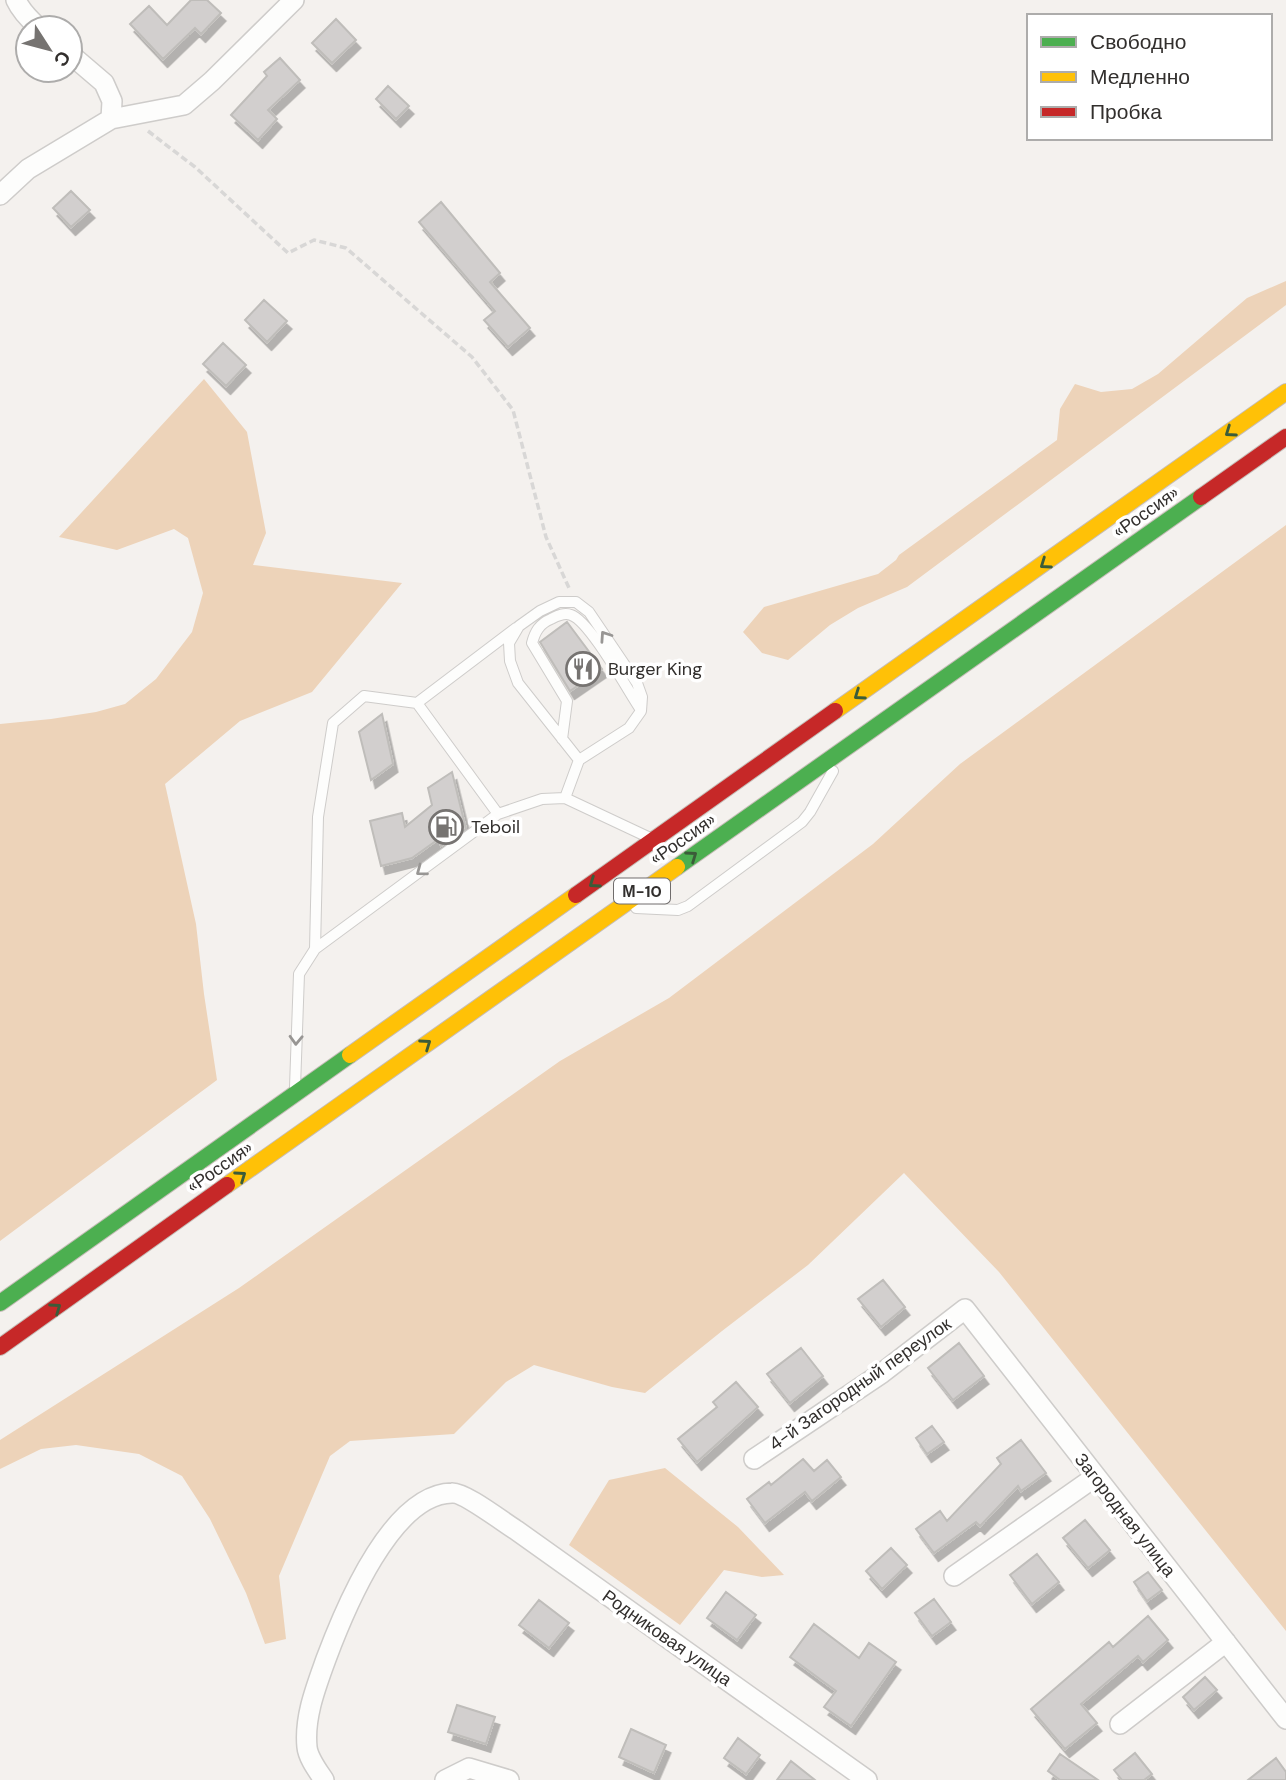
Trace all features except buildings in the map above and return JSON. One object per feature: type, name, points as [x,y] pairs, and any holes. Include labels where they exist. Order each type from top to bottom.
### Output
[{"type":"highway","name":"«Россия»","points":[[0,1303],[1286,393]]},
{"type":"highway","name":"«Россия»","points":[[0,1347],[1286,437]]},
{"type":"street","points":[[0,195],[28,169],[111,119],[184,105],[294,0]]},
{"type":"street","points":[[84,66],[104,83],[112,101],[111,119]]},
{"type":"street","name":"4-й Загородный переулок","points":[[754,1459],[882,1373],[965,1309]]},
{"type":"street","name":"Загородная улица","points":[[965,1309],[1286,1719]]},
{"type":"street","points":[[954,1576],[1094,1476]]},
{"type":"street","name":"Родниковая улица","points":[[324,1780],[307,1750],[308,1725],[319,1681],[351,1596],[370,1562],[393,1530],[413,1510],[442,1493],[456,1492],[516,1530],[867,1780]]},
{"type":"street","points":[[1120,1724],[1226,1642]]},
{"type":"street","points":[[445,1780],[469,1768],[509,1780]]},
{"type":"lane","points":[[315,949],[318,817],[333,723],[364,696],[417,703],[540,611],[559,602],[576,602],[589,612],[636,683],[642,697],[641,710],[629,727],[579,761],[565,798]]},
{"type":"lane","points":[[562,739],[567,701],[532,643],[535,631],[546,621],[562,614],[572,615],[588,628],[641,710]]},
{"type":"lane","points":[[519,626],[509,643],[510,661],[518,683],[579,761]]},
{"type":"lane","points":[[417,703],[498,814]]},
{"type":"lane","points":[[618,908],[678,910],[688,906],[802,822],[845,748]]},
{"type":"lane","points":[[295,1096],[299,974],[315,949],[498,814],[542,799],[565,798],[654,840]]},
{"type":"path","points":[[145,128],[195,167],[288,253],[314,240],[346,248],[472,357],[513,410],[546,537],[576,602]]},
{"type":"shaded area","points":[[1286,281],[1286,305],[907,587],[858,608],[830,625],[788,660],[762,653],[743,632],[764,607],[878,574],[899,555],[1057,440],[1060,409],[1075,384],[1101,392],[1132,389],[1158,374],[1247,298]]},
{"type":"shaded area","points":[[204,379],[247,432],[266,533],[253,565],[402,583],[312,692],[240,721],[165,784],[196,924],[217,1080],[0,1241],[0,724],[96,712],[125,704],[156,679],[192,632],[203,593],[188,538],[174,529],[117,550],[59,537]]},
{"type":"shaded area","points":[[1286,525],[1286,1631],[999,1272],[904,1173],[808,1265],[645,1393],[612,1387],[534,1365],[506,1382],[454,1434],[350,1441],[330,1456],[279,1576],[286,1639],[265,1644],[246,1593],[210,1519],[182,1476],[139,1454],[76,1445],[41,1449],[0,1469],[0,1440],[239,1288],[560,1061],[669,998],[873,844],[960,764]]},
{"type":"shaded area","points":[[665,1468],[738,1527],[784,1575],[762,1577],[724,1570],[680,1625],[569,1545],[609,1480]]},
{"type":"traffic: fast","points":[[677,867],[1201,497]]},
{"type":"traffic: fast","points":[[0,1303],[350,1055]]},
{"type":"traffic: slow","points":[[835,711],[1286,392]]},
{"type":"traffic: slow","points":[[227,1185],[677,867]]},
{"type":"traffic: slow","points":[[350,1055],[576,895]]},
{"type":"traffic: jam","points":[[1201,497],[1286,437]]},
{"type":"traffic: jam","points":[[576,895],[835,711]]},
{"type":"traffic: jam","points":[[0,1347],[227,1185]]},
{"type":"place","name":"Burger King","points":[[583,669]]},
{"type":"place","name":"Teboil","points":[[446,827]]}]
